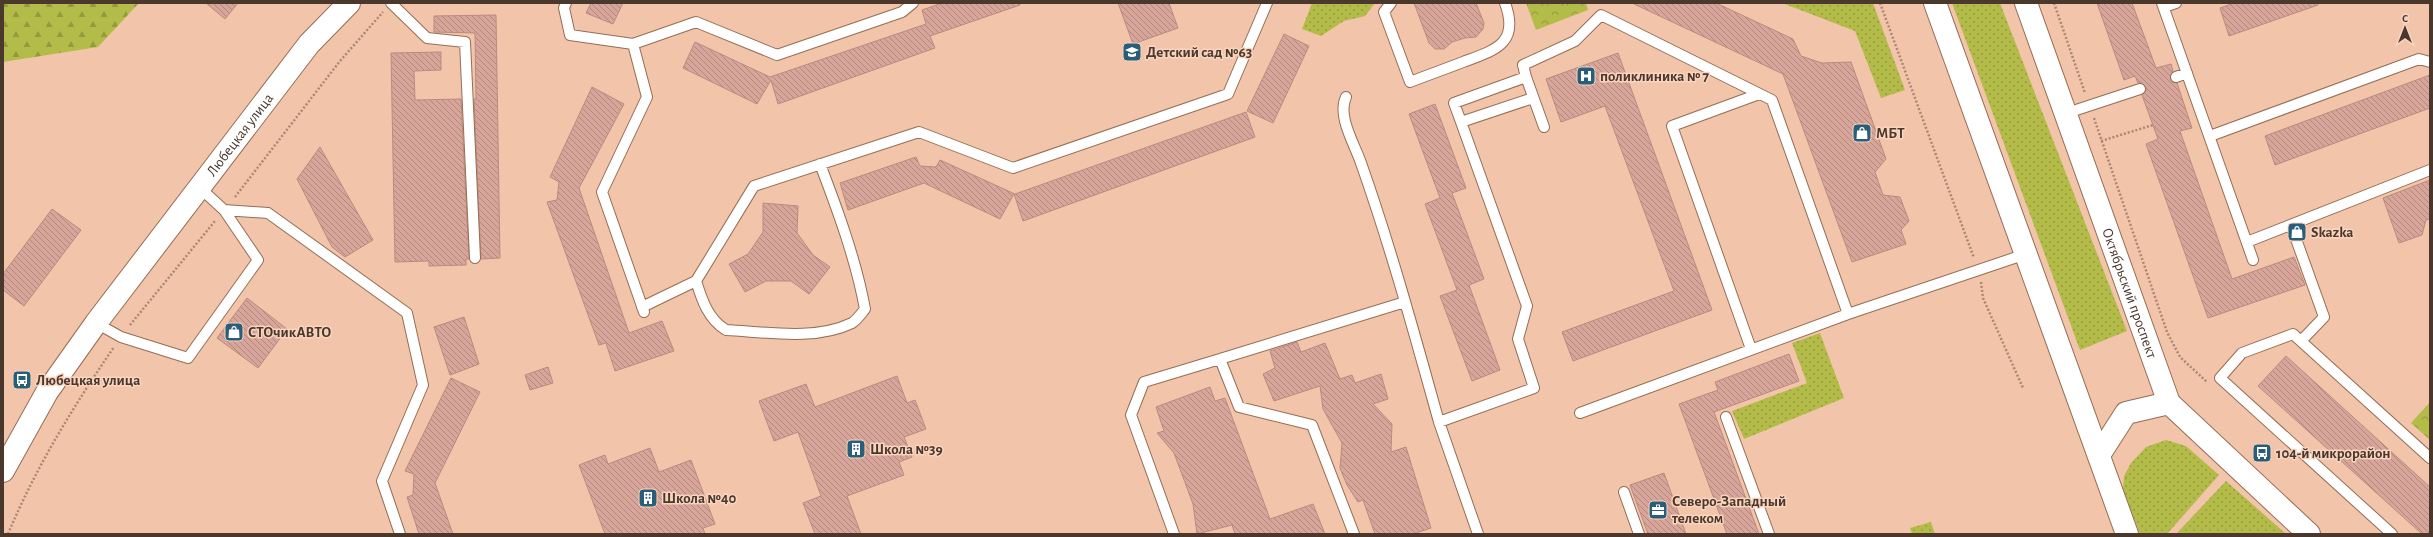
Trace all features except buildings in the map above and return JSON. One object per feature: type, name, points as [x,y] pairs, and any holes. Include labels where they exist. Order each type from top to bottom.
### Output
[{"type":"main road","name":"Любецкая улица","points":[[3,470],[9,445],[96,323],[308,44],[349,3]]},
{"type":"main road","points":[[1935,3],[2127,534]]},
{"type":"main road","name":"Октябрьский проспект","points":[[2026,3],[2067,114],[2169,403],[2309,534]]},
{"type":"main road","points":[[2099,455],[2126,413],[2169,403]]},
{"type":"lane","points":[[391,3],[427,38],[465,42],[475,258]]},
{"type":"lane","points":[[566,3],[564,8],[570,35],[633,44],[696,22],[777,55],[902,12],[912,3]]},
{"type":"lane","points":[[633,44],[647,97],[602,192],[643,310],[696,281],[754,186],[919,132],[1012,168],[1228,94],[1267,3]]},
{"type":"lane","points":[[1391,3],[1384,12],[1410,82],[1495,50],[1508,33],[1509,18],[1504,3]]},
{"type":"lane","points":[[2176,3],[2163,5],[2254,260]]},
{"type":"lane","points":[[1544,127],[1523,65],[1575,41],[1601,15],[1772,100],[1848,314]]},
{"type":"lane","points":[[2210,136],[2419,59],[2430,62]]},
{"type":"lane","points":[[2176,77],[2188,73]]},
{"type":"lane","points":[[1439,422],[1534,388],[1518,339],[1527,306],[1454,103],[1526,77]]},
{"type":"lane","points":[[2067,114],[2140,89]]},
{"type":"lane","points":[[1751,349],[1672,126],[1759,94]]},
{"type":"lane","points":[[1346,97],[1342,112],[1368,180],[1439,422],[1478,534]]},
{"type":"lane","points":[[1461,122],[1533,98]]},
{"type":"lane","points":[[696,281],[704,305],[716,324],[726,330],[797,333],[829,331],[854,322],[865,310],[861,287],[838,210],[820,164]]},
{"type":"lane","points":[[2247,242],[2430,170]]},
{"type":"lane","points":[[96,323],[121,337],[188,358],[258,260],[224,210],[200,188]]},
{"type":"lane","points":[[224,210],[268,213],[408,313],[423,385],[382,480],[400,534]]},
{"type":"lane","points":[[2291,225],[2324,316],[2301,342]]},
{"type":"lane","points":[[1580,413],[1848,314],[2026,254]]},
{"type":"lane","points":[[1174,534],[1131,415],[1144,382],[1405,302]]},
{"type":"lane","points":[[2392,534],[2220,378],[2242,353],[2293,334],[2430,458]]},
{"type":"lane","points":[[1220,359],[1239,407],[1312,425],[1354,534]]},
{"type":"lane","points":[[1726,417],[1769,534]]},
{"type":"lane","points":[[1624,492],[1639,534]]},
{"type":"path","points":[[8,534],[28,487],[72,409],[121,337],[224,210],[340,60],[391,3]]},
{"type":"path","points":[[1880,3],[1979,270],[1983,298],[2023,388]]},
{"type":"path","points":[[2054,3],[2167,332]]},
{"type":"path","points":[[2102,141],[2153,125]]},
{"type":"green space","points":[[3,3],[139,3],[98,47],[3,62]]},
{"type":"green space","points":[[1312,3],[1375,3],[1365,16],[1344,21],[1321,36],[1302,29]]},
{"type":"green space","points":[[1526,3],[1586,3],[1588,10],[1536,30]]},
{"type":"green space","points":[[1782,3],[1873,3],[1905,90],[1881,98],[1855,31]]},
{"type":"green space","points":[[1952,3],[2000,3],[2127,331],[2080,350]]},
{"type":"green space","points":[[1820,333],[1844,398],[1744,439],[1732,411],[1807,383],[1792,343]]},
{"type":"green space","points":[[2430,402],[2430,440],[2411,423]]},
{"type":"green space","points":[[2166,440],[2186,446],[2219,475],[2167,534],[2140,534],[2123,489],[2124,476],[2131,463],[2146,447]]},
{"type":"green space","points":[[2226,481],[2285,533],[2176,534]]},
{"type":"green space","points":[[1931,522],[1935,534],[1912,534],[1910,528]]},
{"type":"place","name":"Детский сад №63","points":[[1132,52]]},
{"type":"place","name":"поликлиника № 7","points":[[1586,76]]},
{"type":"place","name":"МБТ","points":[[1862,133]]},
{"type":"place","name":"Skazka","points":[[2297,232]]},
{"type":"place","name":"СТОчикАВТО","points":[[234,332]]},
{"type":"place","name":"Любецкая улица","points":[[22,380]]},
{"type":"place","name":"Школа №39","points":[[856,449]]},
{"type":"place","name":"104-й микрорайон","points":[[2262,453]]},
{"type":"place","name":"Школа №40","points":[[648,498]]},
{"type":"place","name":"Северо-Западный телеком","points":[[1658,510]]}]
